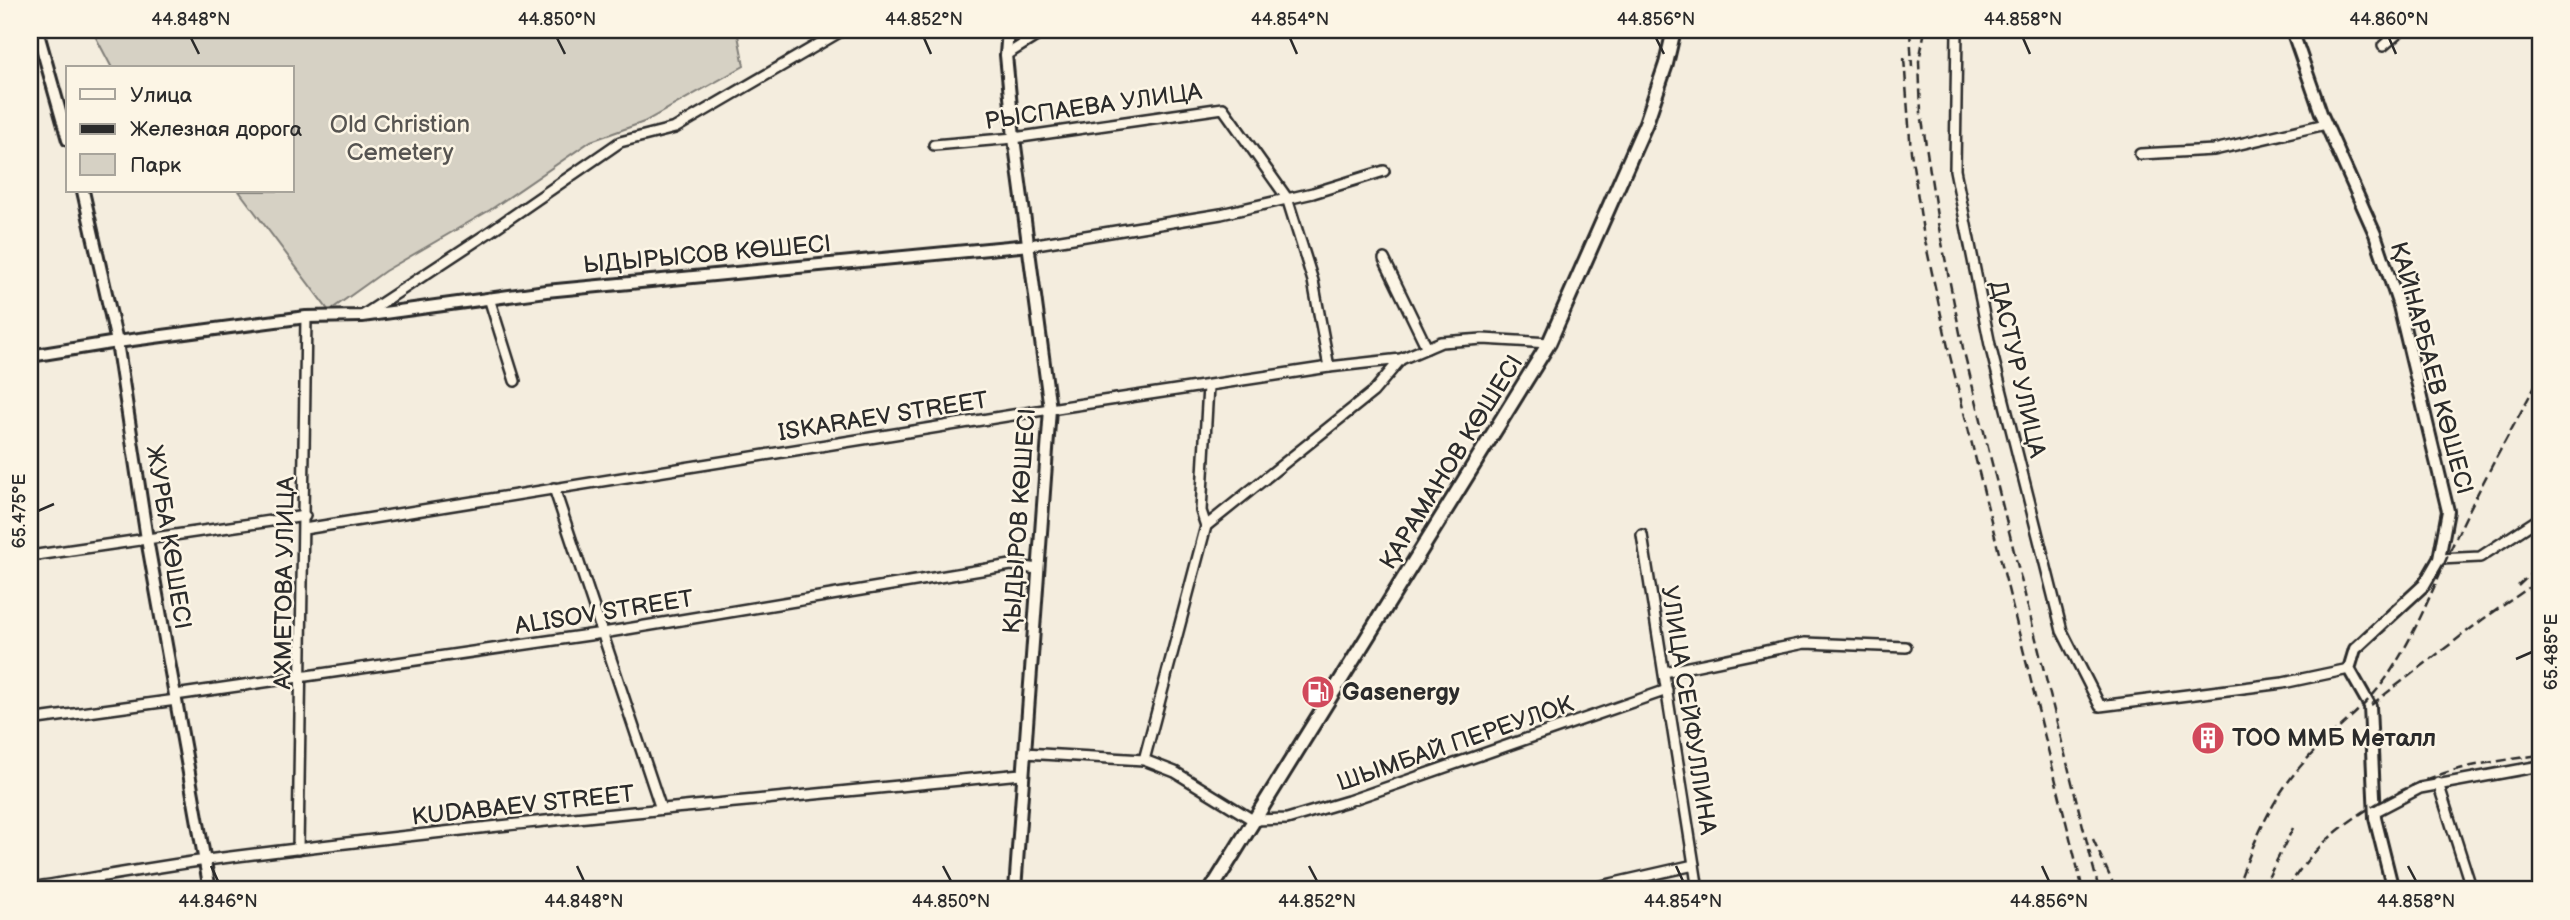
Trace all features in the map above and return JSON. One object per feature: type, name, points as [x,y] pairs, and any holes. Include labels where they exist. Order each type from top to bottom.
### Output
[{"type":"main road","name":"ҚАРАМАНОВ КӨШЕСІ","points":[[1211,890],[1549,343],[1646,123],[1666,64],[1674,30]]},
{"type":"street","points":[[37,30],[66,133]]},
{"type":"street","points":[[362,316],[485,236],[620,142],[675,128],[843,30]]},
{"type":"street","name":"ҚЫДЫРОВ КӨШЕСІ","points":[[1008,30],[1006,55],[1014,138],[1050,409],[1021,775],[1015,890]]},
{"type":"street","points":[[1006,55],[1046,30]]},
{"type":"street","name":"ДАСТУР УЛИЦА","points":[[1957,30],[1955,170],[1990,345],[2062,631],[2100,706],[2283,683],[2348,669]]},
{"type":"street","name":"ҚАЙНАРБАЕВ КӨШЕСІ","points":[[2292,30],[2326,124],[2375,234],[2399,306],[2448,511],[2439,559],[2424,585],[2355,649],[2348,669]]},
{"type":"street","points":[[2383,46],[2399,30]]},
{"type":"street","name":"РЫСПАЕВА УЛИЦА","points":[[934,145],[1014,138],[1223,108],[1287,199],[1312,281],[1329,367]]},
{"type":"street","points":[[2140,154],[2214,150],[2326,124]]},
{"type":"street","name":"ЫДЫРЫСОВ КӨШЕСІ","points":[[30,356],[306,317],[362,316],[559,289],[1030,245],[1221,214],[1287,199],[1384,171]]},
{"type":"street","name":"ЖУРБА КӨШЕСІ","points":[[83,192],[117,342],[147,539],[210,890]]},
{"type":"street","points":[[1384,259],[1427,348]]},
{"type":"street","points":[[489,298],[515,381]]},
{"type":"street","name":"АХМЕТОВА УЛИЦА","points":[[298,849],[306,317]]},
{"type":"street","name":"ISKARAEV STREET","points":[[304,529],[1050,409],[1329,367],[1401,359],[1441,342],[1483,339],[1549,343]]},
{"type":"street","points":[[1206,526],[1373,392],[1401,359]]},
{"type":"street","points":[[1144,760],[1206,526],[1201,511],[1208,386]]},
{"type":"street","points":[[554,488],[661,809]]},
{"type":"street","points":[[30,556],[305,516]]},
{"type":"street","points":[[2439,559],[2480,557],[2540,518]]},
{"type":"street","name":"УЛИЦА СЕЙФУЛЛИНА","points":[[1642,535],[1698,890]]},
{"type":"street","name":"ALISOV STREET","points":[[30,720],[603,633],[1011,565],[1037,569]]},
{"type":"street","points":[[1664,672],[1805,643],[1906,647]]},
{"type":"street","points":[[2348,669],[2370,706],[2376,814],[2393,890]]},
{"type":"street","name":"ШЫМБАЙ ПЕРЕУЛОК","points":[[1253,820],[1287,819],[1348,801],[1667,690]]},
{"type":"street","points":[[1024,753],[1144,760],[1175,772],[1253,820]]},
{"type":"street","points":[[2376,814],[2420,788],[2540,765]]},
{"type":"street","name":"KUDABAEV STREET","points":[[30,888],[205,860],[298,849],[661,809],[1021,775]]},
{"type":"street","points":[[2438,783],[2472,890]]},
{"type":"street","points":[[1584,890],[1694,865]]},
{"type":"green space","name":"Old Christian Cemetery","points":[[92,30],[737,30],[744,66],[644,122],[591,141],[490,210],[385,271],[329,311],[240,192],[294,192],[294,66],[111,66]]},
{"type":"railway","points":[[1910,30],[1912,67]]},
{"type":"railway","points":[[1925,30],[1919,61],[1921,113],[1938,223],[1963,348],[2099,890]]},
{"type":"railway","points":[[1904,58],[1911,152],[1923,231],[1949,352],[2083,890]]},
{"type":"railway","points":[[2236,890],[2262,826],[2288,782],[2310,756],[2371,697],[2391,671],[2420,618],[2470,508],[2540,376]]},
{"type":"railway","points":[[2518,586],[2540,565]]},
{"type":"railway","points":[[2371,705],[2482,620],[2540,580]]},
{"type":"railway","points":[[2287,890],[2315,852],[2333,835],[2353,819],[2395,794],[2450,771],[2540,755]]},
{"type":"railway","points":[[2262,890],[2293,828]]},
{"type":"railway","points":[[2093,839],[2116,890]]},
{"type":"place","name":"Gasenergy","points":[[1318,692]]},
{"type":"place","name":"ТОО ММБ Металл","points":[[2208,738]]}]
